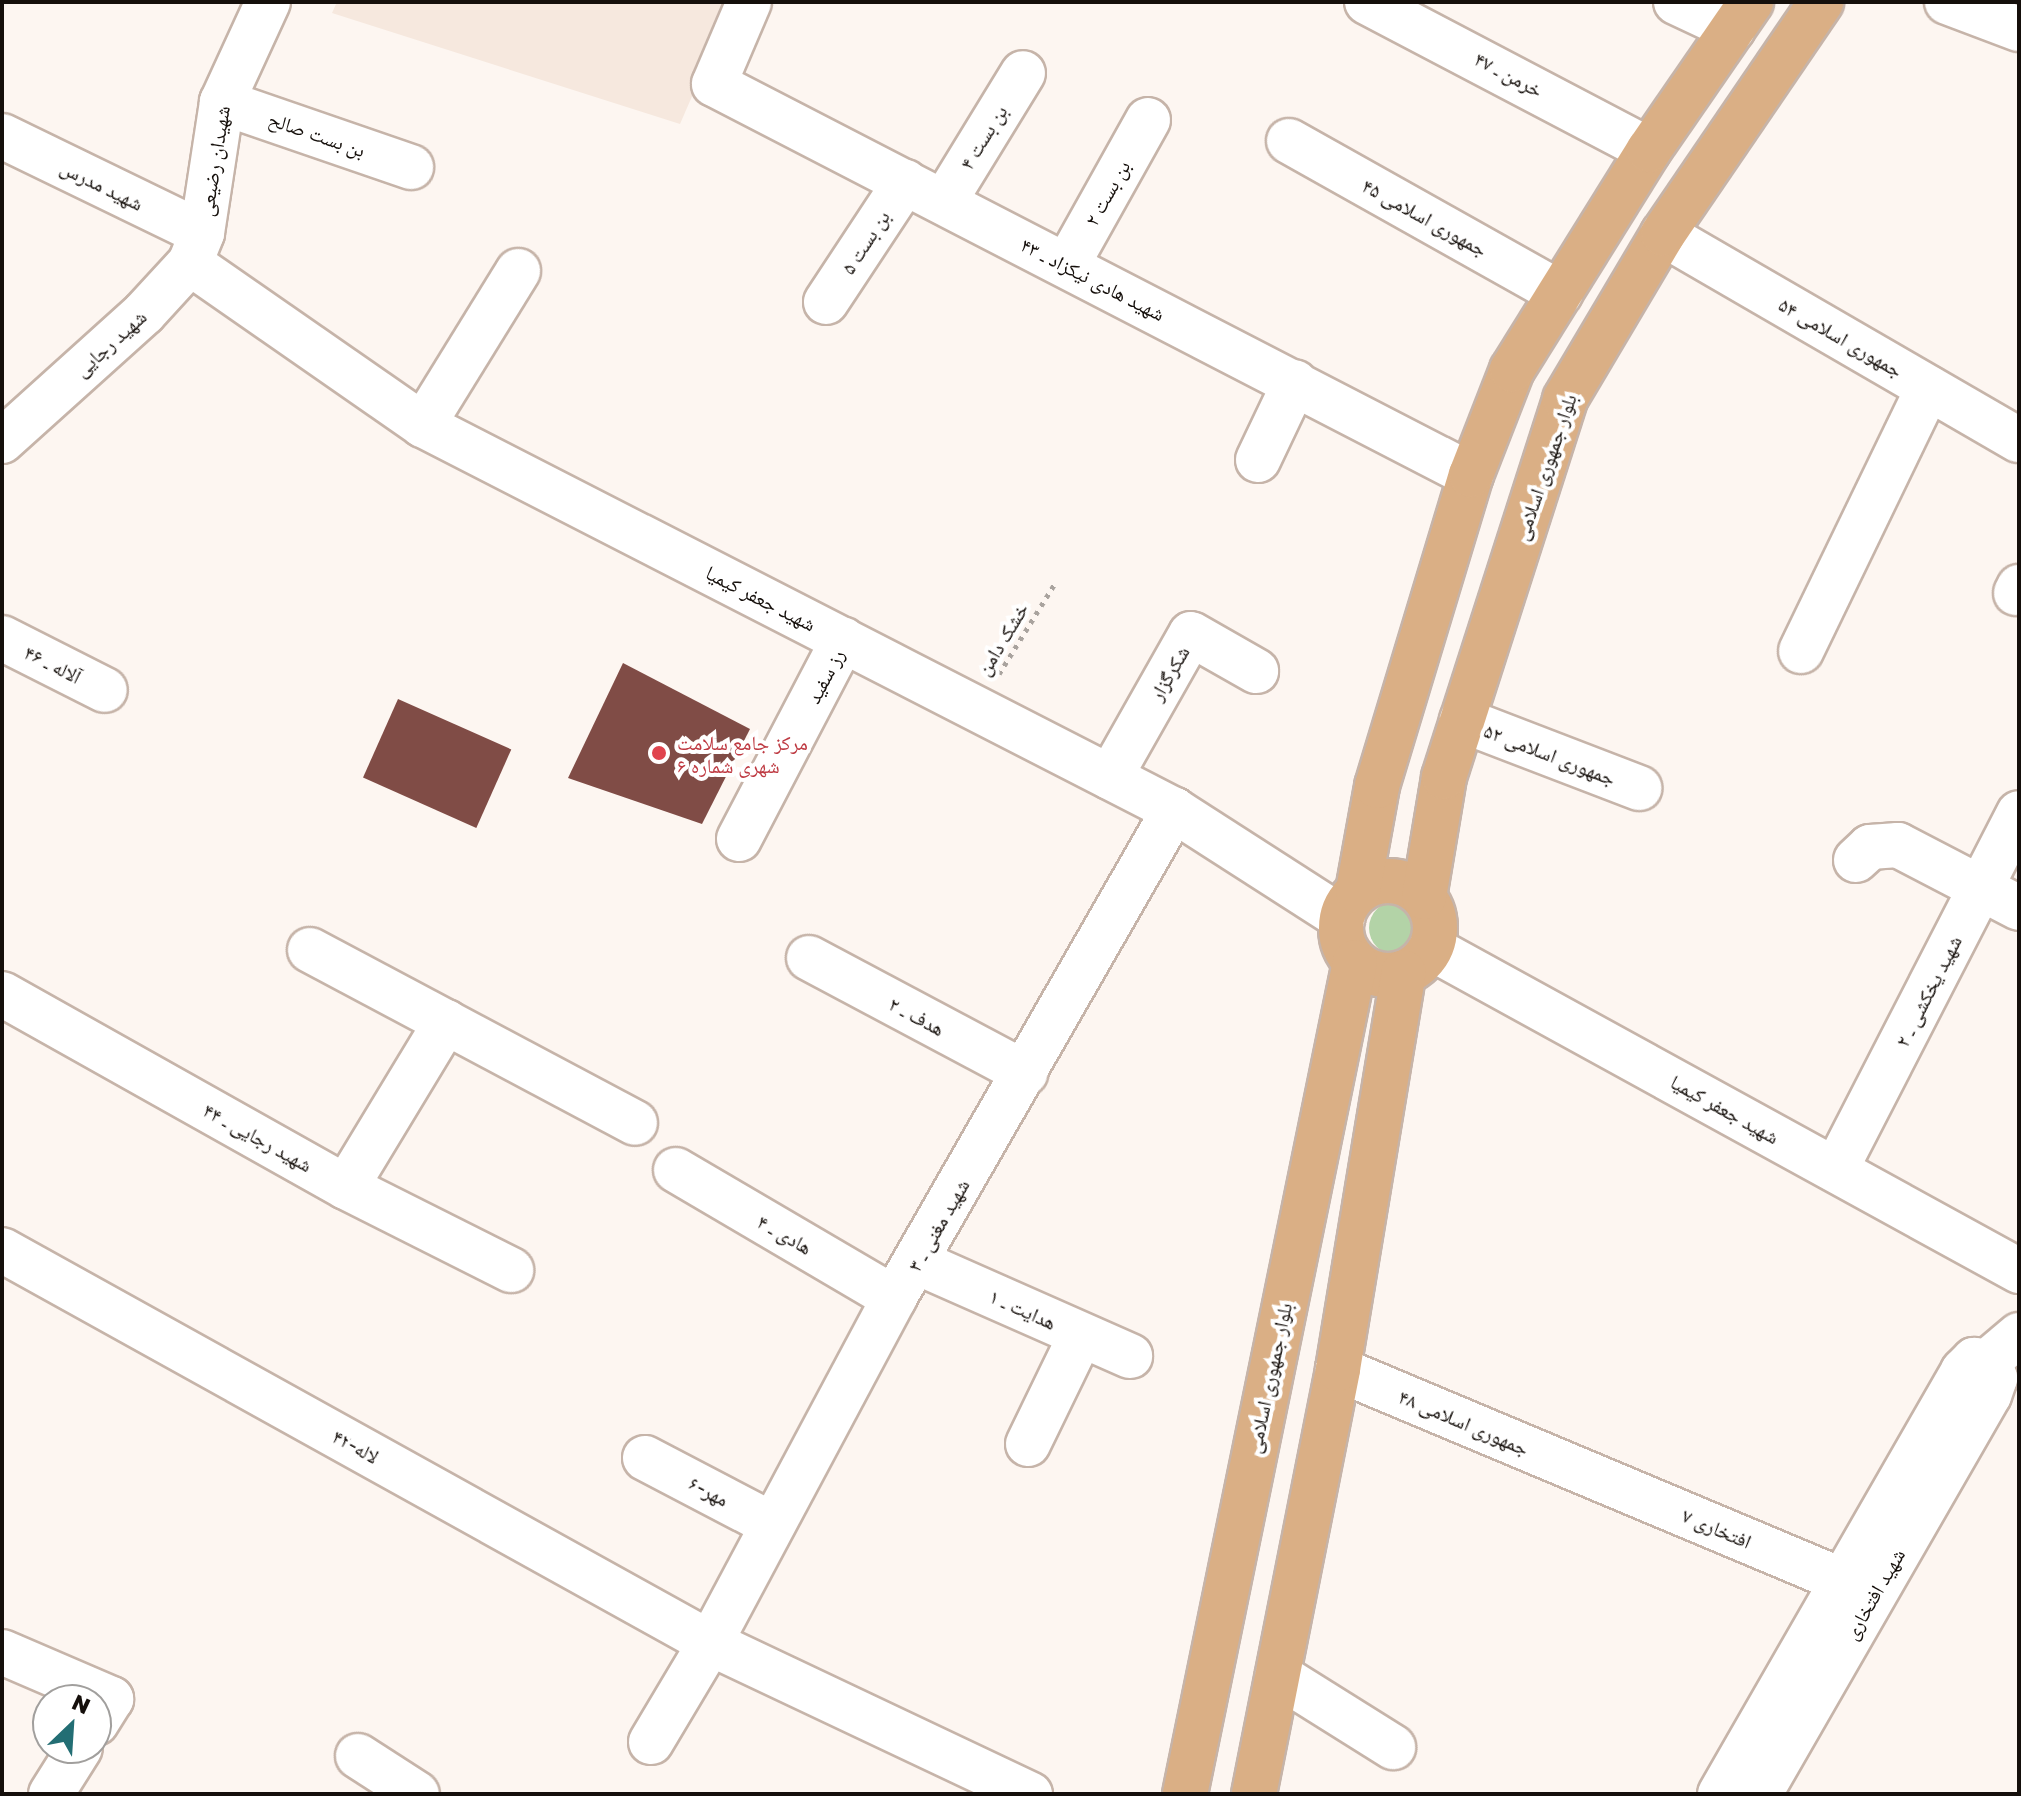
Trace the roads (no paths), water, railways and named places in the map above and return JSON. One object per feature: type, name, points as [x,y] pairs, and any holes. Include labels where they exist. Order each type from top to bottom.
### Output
[{"type":"main road","name":"بلوار جمهوری اسلامی","points":[[1424,897],[1437,802],[1565,399],[1663,234],[1821,2]]},
{"type":"main road","points":[[1418,960],[1378,974],[1355,962],[1341,934],[1377,786],[1471,475],[1512,370],[1649,150],[1742,15]]},
{"type":"main road","points":[[1377,786],[1397,819],[1421,818],[1437,802]]},
{"type":"main road","points":[[1254,1794],[1418,960],[1436,921],[1424,897],[1392,880],[1350,905]]},
{"type":"main road","name":"بلوار جمهوری اسلامی","points":[[1185,1794],[1355,962]]},
{"type":"street","name":"شهیدان رضیعی","points":[[196,248],[222,102],[268,2]]},
{"type":"street","name":"شهید هادی نیکزاد ـ ۴۳","points":[[749,2],[714,84],[1471,475]]},
{"type":"street","name":"خرمن ـ ۴۷","points":[[1367,2],[1649,150]]},
{"type":"street","points":[[1676,2],[1742,15]]},
{"type":"street","points":[[1947,2],[2019,29]]},
{"type":"street","name":"بن بست ۴","points":[[944,202],[1023,73]]},
{"type":"street","name":"بن بست صالح","points":[[222,102],[411,167]]},
{"type":"street","name":"بن بست ۲","points":[[1067,265],[1148,120]]},
{"type":"street","name":"شهید مدرس","points":[[2,136],[196,248]]},
{"type":"street","name":"جمهوری اسلامی ۴۵","points":[[1289,141],[1560,293]]},
{"type":"street","name":"بن بست ۵","points":[[826,302],[905,182]]},
{"type":"street","name":"جمهوری اسلامی ۵۴","points":[[1663,234],[2019,440]]},
{"type":"street","name":"شهید جعفر کیمیا","points":[[196,248],[423,425],[1174,810],[1350,905]]},
{"type":"street","name":"شهید رجایی","points":[[2,441],[144,313],[196,248]]},
{"type":"street","points":[[423,425],[518,271]]},
{"type":"street","points":[[1258,460],[1295,382]]},
{"type":"street","points":[[1801,651],[1928,388]]},
{"type":"street","name":"شکرگزار","points":[[1110,777],[1191,634],[1256,671]]},
{"type":"street","name":"آلاله ـ ۴۶","points":[[2,638],[105,690]]},
{"type":"street","name":"رز سفید","points":[[739,839],[843,640]]},
{"type":"street","name":"جمهوری اسلامی ۵۲","points":[[1462,720],[1639,788]]},
{"type":"street","name":"شهید مغنی ـ ۳","points":[[651,1742],[710,1643],[894,1298],[1174,810]]},
{"type":"street","name":"شهید یخکشی ـ ۲","points":[[1836,1169],[2019,813]]},
{"type":"street","points":[[1856,860],[1870,847],[1898,845],[2019,908]]},
{"type":"street","points":[[310,950],[635,1123]]},
{"type":"street","name":"هدف ـ ۲","points":[[809,958],[1025,1073]]},
{"type":"street","name":"شهید جعفر کیمیا","points":[[1418,960],[1836,1169],[2019,1271]]},
{"type":"street","name":"شهید رجایی ـ ۴۴","points":[[2,994],[346,1187],[511,1270]]},
{"type":"street","points":[[346,1187],[446,1022]]},
{"type":"street","name":"هادی ـ ۴","points":[[676,1170],[894,1298]]},
{"type":"street","name":"لاله-۴۲","points":[[2,1250],[710,1643],[1030,1794]]},
{"type":"street","name":"هدایت ـ ۱","points":[[917,1262],[1130,1356]]},
{"type":"street","points":[[1028,1444],[1081,1335]]},
{"type":"street","points":[[1720,1794],[1963,1371],[1974,1360],[1998,1364]]},
{"type":"street","name":"شهید افتخاری","points":[[1760,1794],[1998,1364]]},
{"type":"street","name":"جمهوری اسلامی ۴۸","points":[[1338,1369],[1591,1475]]},
{"type":"street","name":"مهر-۶","points":[[645,1458],[773,1525]]},
{"type":"street","name":"افتخاری ۷","points":[[1591,1475],[1843,1581]]},
{"type":"street","points":[[2,1652],[76,1684]]},
{"type":"street","points":[[1278,1675],[1393,1747]]},
{"type":"street","points":[[358,1756],[417,1794]]},
{"type":"street","points":[[51,1794],[70,1764]]},
{"type":"place","name":"مرکز جامع سلامت شهری شماره ۶","points":[[659,753]]}]
